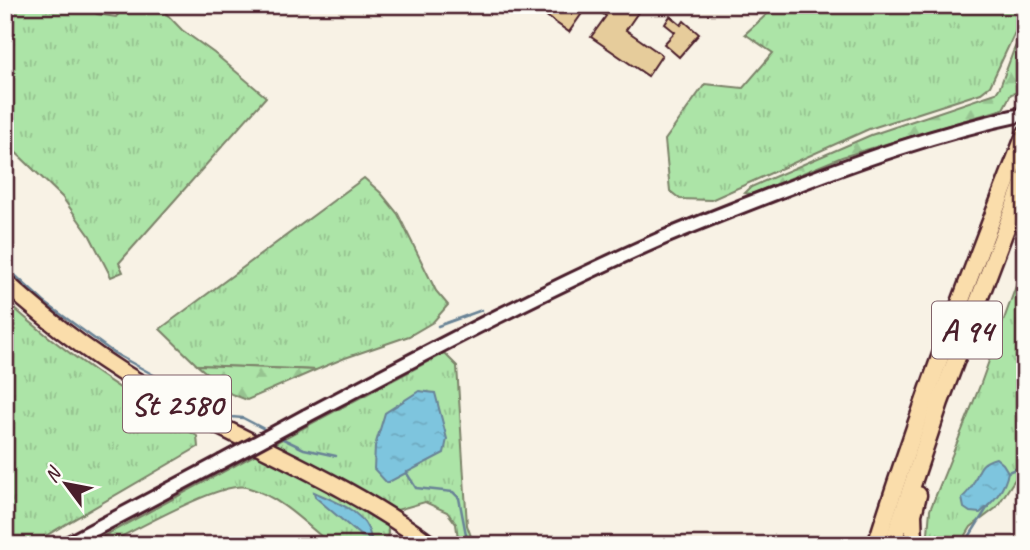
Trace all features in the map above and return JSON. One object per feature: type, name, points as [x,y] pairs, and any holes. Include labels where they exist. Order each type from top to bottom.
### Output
[{"type":"highway","name":"A 94","points":[[880,542],[965,291],[1025,135]]},
{"type":"highway","name":"A 94","points":[[880,542],[921,458],[1025,177]]},
{"type":"highway","name":"St 2580","points":[[5,282],[54,323],[130,377],[221,427],[325,479],[431,545]]},
{"type":"highway","points":[[914,545],[913,513],[922,482],[921,458]]},
{"type":"street","points":[[65,545],[496,317],[666,237],[895,149],[1025,114]]},
{"type":"green space","points":[[5,5],[84,5],[97,14],[116,17],[126,5],[158,5],[182,30],[266,97],[119,263],[123,272],[111,277],[90,236],[62,197],[5,142]]},
{"type":"green space","points":[[777,5],[1025,5],[1025,11],[990,86],[981,93],[869,129],[711,200],[680,199],[670,191],[665,140],[705,84],[743,88],[773,53],[745,34]]},
{"type":"green space","points":[[1025,25],[1025,47],[1022,54],[1025,56],[1025,79],[1019,92],[1011,94],[1003,109],[842,157],[752,194],[745,193],[751,187],[871,135],[996,93]]},
{"type":"green space","points":[[364,178],[398,214],[436,291],[448,305],[433,322],[409,336],[316,370],[197,365],[160,329]]},
{"type":"green space","points":[[1025,261],[1025,464],[996,508],[971,527],[960,545],[927,545],[930,510],[981,383]]},
{"type":"green space","points":[[5,300],[50,338],[98,373],[197,436],[198,447],[30,545],[5,545]]},
{"type":"green space","points":[[444,353],[457,366],[467,525],[474,545],[459,545],[456,524],[447,512],[425,502],[397,510],[387,508],[271,445]]},
{"type":"green space","points":[[197,365],[316,370],[247,400],[231,394]]},
{"type":"green space","points":[[258,453],[381,518],[388,527],[388,545],[331,545],[270,497],[246,487],[234,487],[198,499],[105,545],[87,545]]},
{"type":"water","points":[[419,391],[435,393],[447,439],[444,453],[387,483],[374,469],[375,446],[385,413]]},
{"type":"water","points":[[996,458],[1008,472],[1004,484],[994,500],[980,513],[970,512],[964,508],[962,498],[971,488],[983,465]]},
{"type":"water","points":[[314,492],[357,514],[371,538],[361,536],[315,497]]},
{"type":"building","points":[[552,5],[574,5],[583,12],[569,32],[545,15]]},
{"type":"building","points":[[590,5],[643,5],[626,30],[662,55],[648,76],[591,37],[606,16]]},
{"type":"building","points":[[670,16],[681,25],[684,21],[699,34],[679,57],[664,44],[675,32],[665,24]]},
{"type":"waterway","points":[[5,266],[44,302],[114,353],[195,398],[214,400],[220,409],[231,417],[243,418],[270,432]]},
{"type":"waterway","points":[[438,326],[482,310]]},
{"type":"waterway","points":[[279,437],[304,449],[336,456]]},
{"type":"waterway","points":[[1008,472],[1018,468],[1025,458]]},
{"type":"waterway","points":[[406,472],[416,488],[453,492],[459,498],[468,545]]},
{"type":"waterway","points":[[964,545],[989,505]]}]
